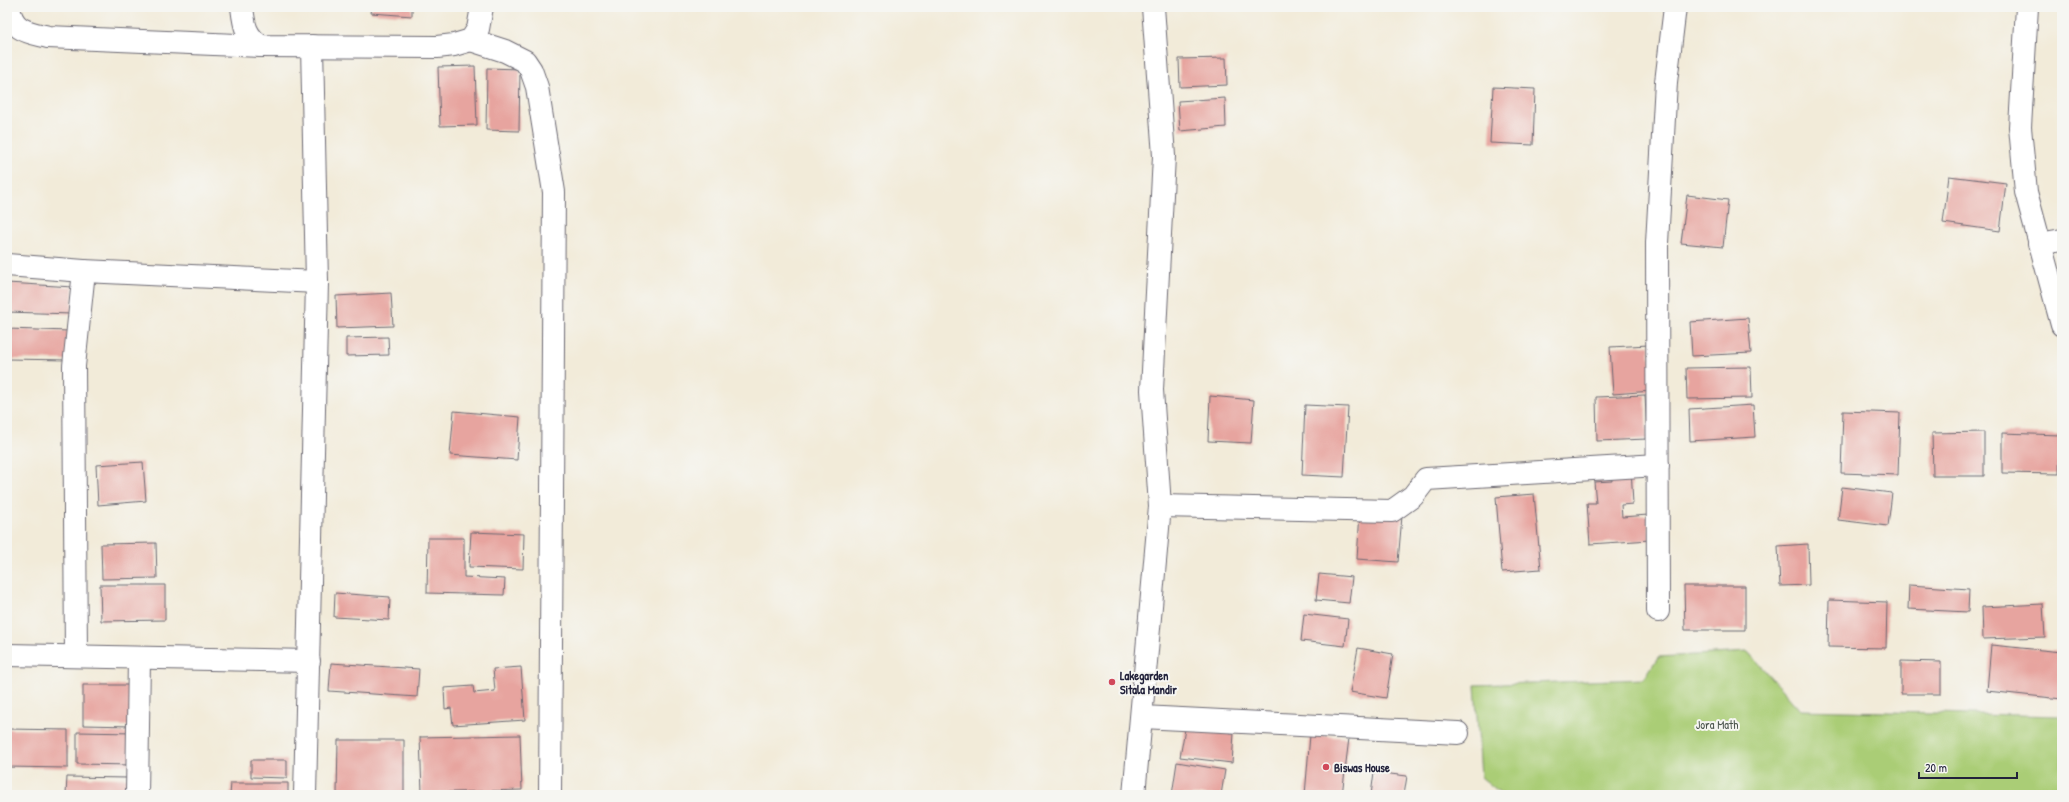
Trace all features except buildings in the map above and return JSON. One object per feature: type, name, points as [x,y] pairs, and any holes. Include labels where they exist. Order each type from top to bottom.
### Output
[{"type":"street","points":[[9,7],[10,16],[22,31],[48,37],[261,46],[437,47],[454,45],[471,40],[505,51],[525,62],[531,70],[537,87],[554,192],[550,795]]},
{"type":"street","points":[[242,7],[244,26],[247,34],[253,41],[261,46]]},
{"type":"street","points":[[471,40],[478,29],[482,7]]},
{"type":"street","points":[[1134,795],[1160,506],[1152,390],[1164,156],[1153,7]]},
{"type":"street","points":[[1658,611],[1657,244],[1665,90],[1675,7]]},
{"type":"street","points":[[2027,7],[2020,127],[2026,192],[2062,325]]},
{"type":"street","points":[[305,795],[317,282],[312,46]]},
{"type":"street","points":[[2040,244],[2062,240]]},
{"type":"street","points":[[7,265],[84,271],[317,282]]},
{"type":"street","points":[[76,656],[74,366],[84,271]]},
{"type":"street","points":[[1160,506],[1392,511],[1413,496],[1426,479],[1658,465]]},
{"type":"street","points":[[7,655],[309,661]]},
{"type":"street","points":[[137,795],[139,658]]},
{"type":"street","points":[[1142,717],[1458,733]]},
{"type":"green space","name":"Jora Math","points":[[1748,652],[1800,710],[2062,716],[2062,795],[1503,795],[1481,777],[1475,685],[1644,679],[1658,657]]},
{"type":"place","name":"Lakegarden Sitala Mandir","points":[[1112,682]]},
{"type":"place","name":"Biswas House","points":[[1326,767]]}]
